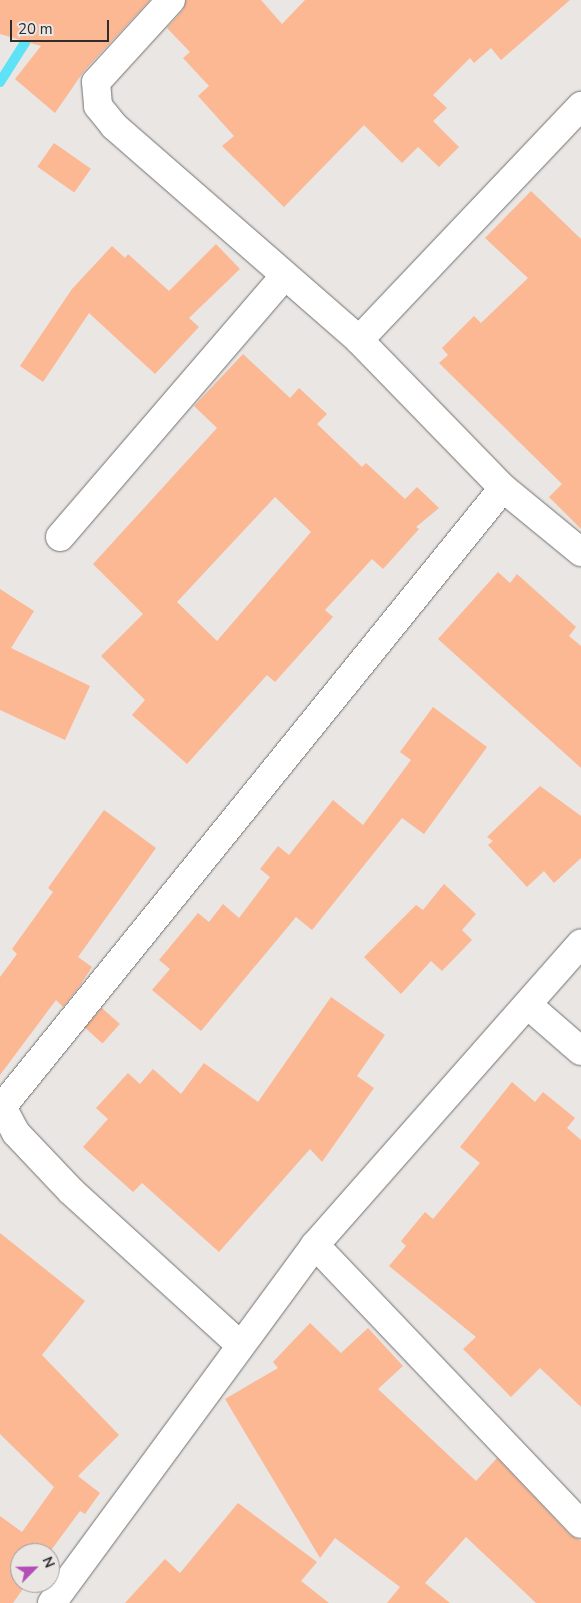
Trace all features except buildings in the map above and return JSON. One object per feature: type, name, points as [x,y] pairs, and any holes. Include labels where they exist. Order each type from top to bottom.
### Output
[{"type":"street","points":[[171,0],[96,82],[98,106],[114,126],[358,340],[503,488],[581,552]]},
{"type":"street","points":[[358,340],[581,106]]},
{"type":"street","points":[[60,537],[284,277]]},
{"type":"street","points":[[239,1344],[71,1191],[16,1133],[2,1107],[503,488]]},
{"type":"street","points":[[52,1603],[239,1344],[315,1245],[581,943]]},
{"type":"street","points":[[528,1005],[581,1052]]},
{"type":"street","points":[[315,1245],[581,1524]]},
{"type":"waterway","points":[[0,82],[33,30]]}]
